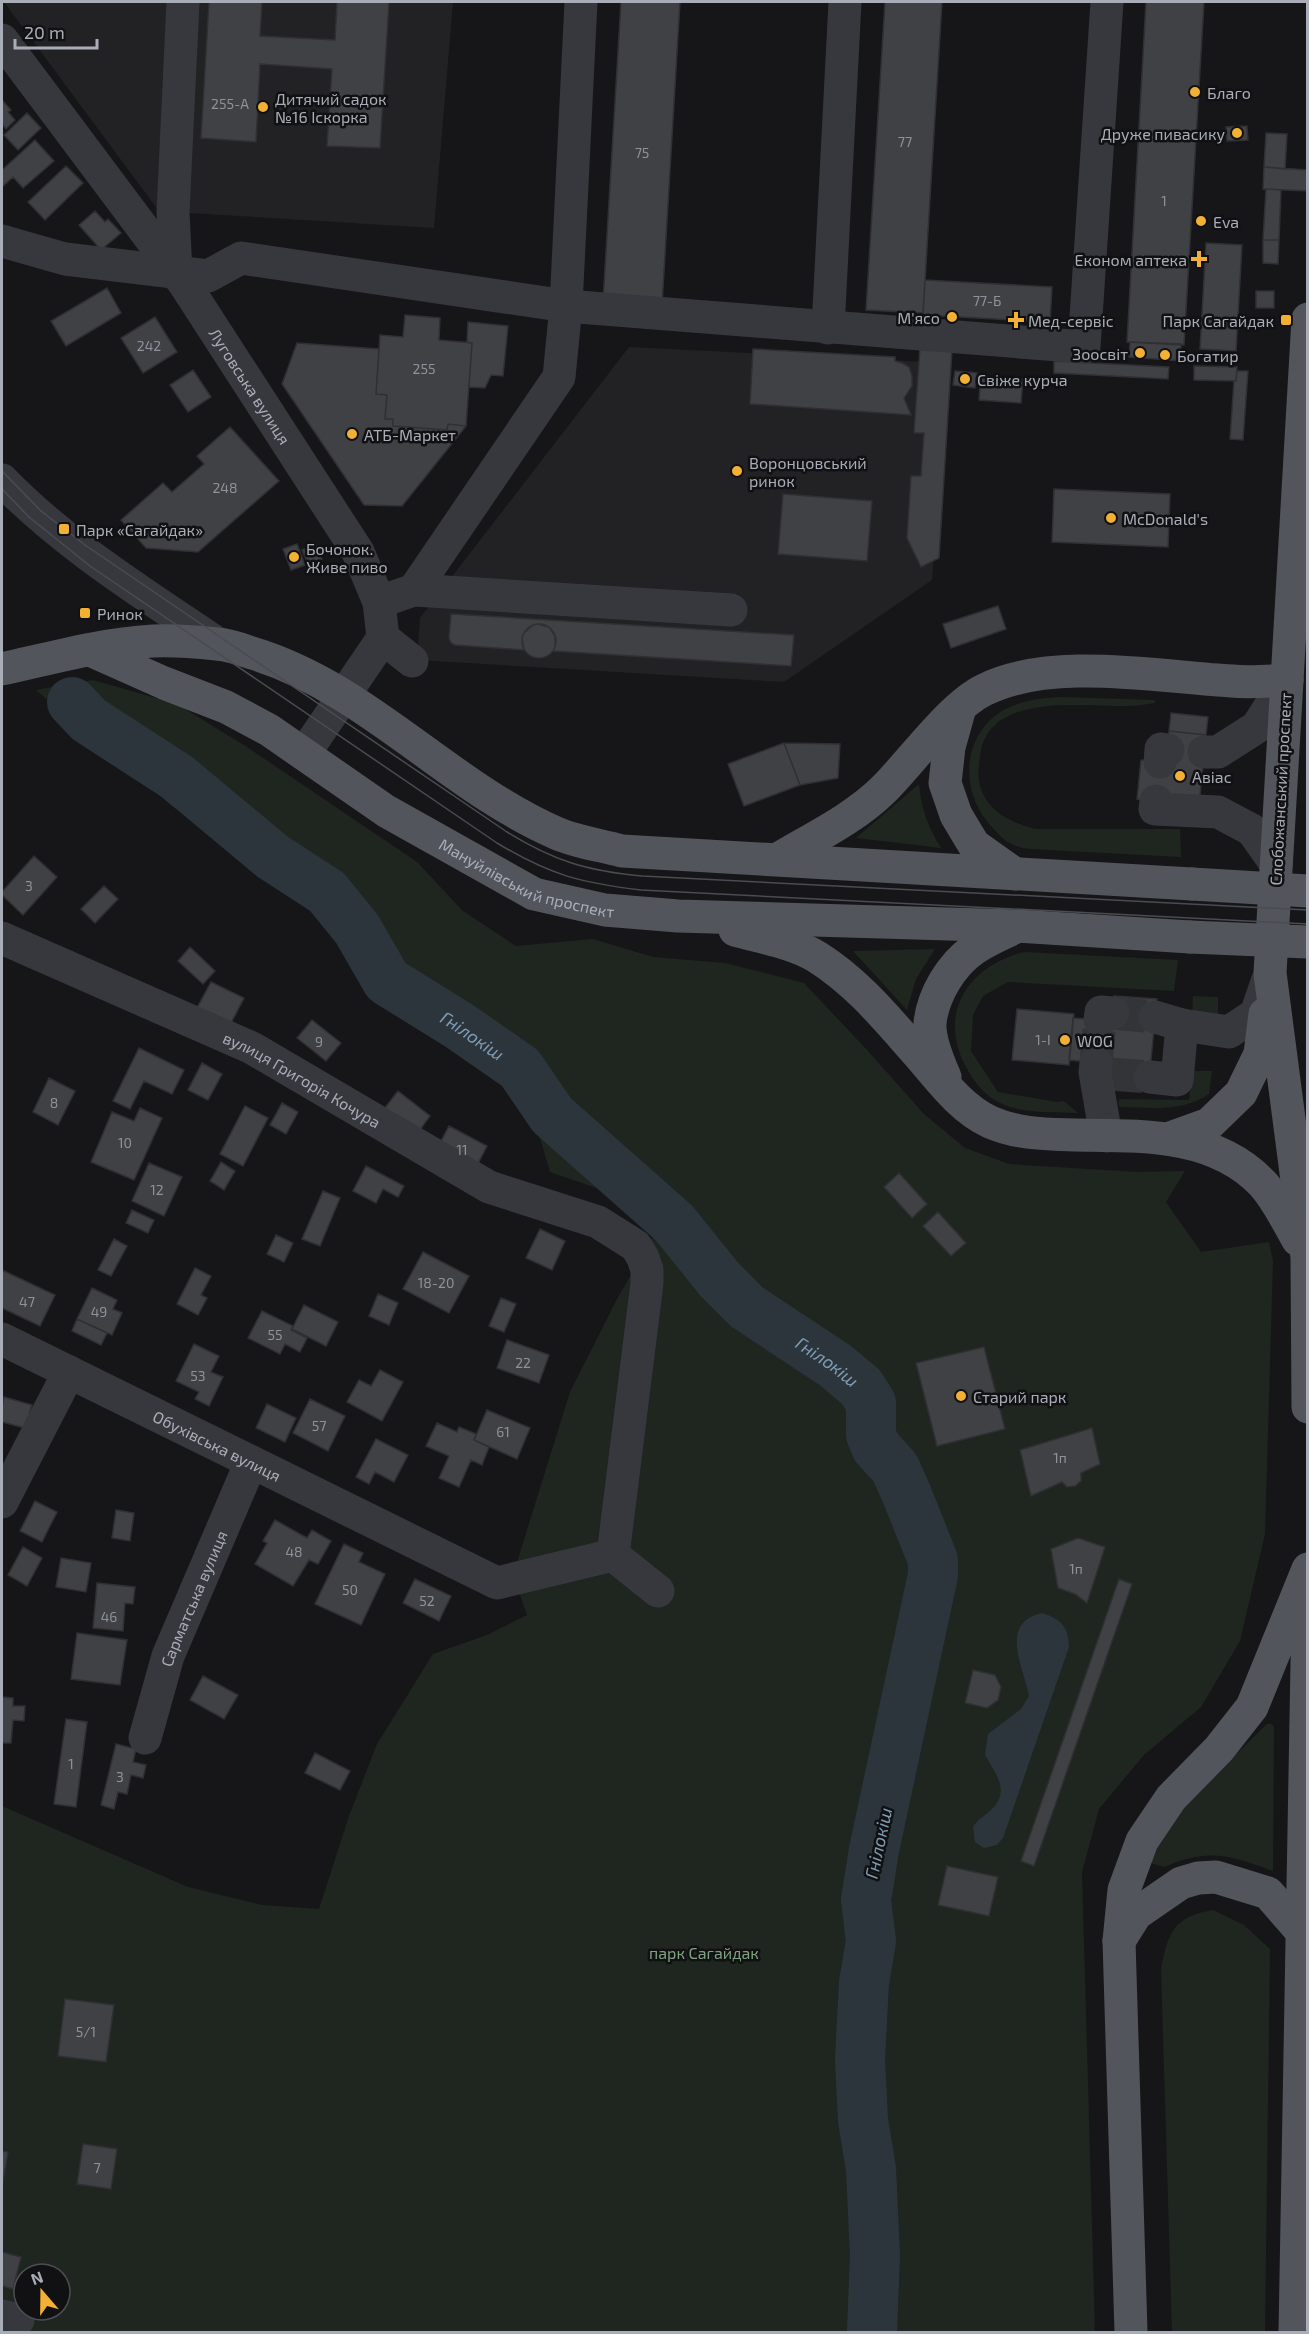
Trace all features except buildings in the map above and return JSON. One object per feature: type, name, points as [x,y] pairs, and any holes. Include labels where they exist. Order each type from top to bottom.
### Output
[{"type":"main road","name":"Слобожанський проспект","points":[[1308,319],[1270,974],[1307,1257],[1308,1407]]},
{"type":"main road","points":[[2,669],[90,650],[154,641],[218,644],[269,658],[304,673],[344,696],[498,802],[557,834],[621,851],[1308,891]]},
{"type":"main road","name":"Мануйлівський проспект","points":[[90,650],[164,683],[226,707],[269,730],[386,811],[534,894],[605,910],[678,915],[1017,926],[1308,942]]},
{"type":"main road","points":[[778,859],[845,818],[882,790],[970,698],[998,684],[1046,672],[1062,671],[1235,682],[1287,680]]},
{"type":"main road","points":[[959,709],[949,747],[945,783],[956,815],[974,845],[1016,874]]},
{"type":"main road","points":[[678,915],[772,939],[815,956],[857,988],[953,1095],[988,1121],[1010,1130],[1037,1134],[1170,1138],[1204,1147],[1229,1158],[1262,1183],[1273,1197],[1307,1257]]},
{"type":"main road","points":[[953,1095],[934,1047],[930,1024],[937,996],[951,970],[974,949],[1017,926]]},
{"type":"main road","points":[[1170,1138],[1209,1124],[1241,1093],[1260,1054],[1270,974]]},
{"type":"main road","name":"Слобожанський проспект","points":[[1307,1257],[1308,1252]]},
{"type":"main road","points":[[1131,2332],[1119,1941],[1124,1890],[1142,1841],[1171,1798],[1219,1749],[1252,1707],[1308,1569]]},
{"type":"main road","points":[[1295,2332],[1308,1607]]},
{"type":"main road","points":[[1119,1941],[1136,1914],[1173,1887],[1198,1878],[1216,1877],[1268,1893],[1301,1931]]},
{"type":"street","points":[[176,273],[173,212],[183,2]]},
{"type":"street","points":[[414,590],[559,377],[566,306],[581,2]]},
{"type":"street","points":[[828,328],[845,2]]},
{"type":"street","points":[[2,241],[65,259],[176,273],[208,276],[241,258],[566,306],[1084,347],[1107,2]]},
{"type":"street","name":"Луговська вулиця","points":[[2,40],[176,273],[358,552],[379,602],[383,638]]},
{"type":"street","points":[[2,480],[31,510],[73,545],[218,644]]},
{"type":"street","points":[[379,602],[414,590],[731,610]]},
{"type":"street","points":[[304,754],[383,638],[412,661]]},
{"type":"street","points":[[1204,752],[1218,752],[1257,727],[1287,680]]},
{"type":"street","points":[[1156,801],[1155,809],[1218,812],[1252,830],[1276,864]]},
{"type":"street","name":"вулиця Григорія Кочура","points":[[2,938],[252,1048],[489,1187],[598,1222],[636,1246],[647,1270],[613,1555]]},
{"type":"street","points":[[1149,1077],[1177,1080],[1169,1021],[1228,1032],[1256,1014],[1270,974]]},
{"type":"street","points":[[1100,1069],[1106,1136]]},
{"type":"street","name":"Обухівська вулиця","points":[[2,1339],[497,1583],[613,1555]]},
{"type":"street","points":[[2,1502],[69,1372]]},
{"type":"street","name":"Сарматська вулиця","points":[[145,1738],[168,1656],[251,1462]]},
{"type":"street","points":[[613,1555],[658,1591]]},
{"type":"shaded area","name":"Дитячий садок №16 Іскорка","points":[[4,2],[453,2],[434,228],[173,212],[161,214]]},
{"type":"shaded area","name":"Воронцовський ринок","points":[[629,347],[948,363],[932,580],[784,682],[417,660],[420,618]]},
{"type":"shaded area","points":[[1042,1613],[1063,1625],[1069,1647],[1003,1838],[997,1845],[984,1848],[975,1842],[973,1827],[997,1804],[1001,1789],[997,1775],[985,1755],[988,1734],[1021,1709],[1029,1696],[1019,1660],[1017,1636],[1021,1626],[1029,1618]]},
{"type":"green space","name":"парк Сагайдак","points":[[93,680],[177,704],[247,747],[417,862],[463,911],[516,946],[593,939],[653,957],[725,963],[804,983],[924,1114],[965,1148],[1009,1164],[1137,1172],[1185,1171],[1166,1202],[1201,1252],[1269,1242],[1273,1261],[1265,1534],[1240,1641],[1201,1707],[1144,1755],[1099,1809],[1082,1872],[1095,2332],[2,2332],[2,1806],[188,1887],[262,1905],[319,1909],[349,1816],[377,1744],[433,1654],[487,1635],[527,1615],[513,1575],[570,1392],[617,1299],[659,1227],[628,1199],[550,1172],[535,1121],[487,1046],[397,976],[339,913],[304,883],[173,807],[36,690]]},
{"type":"green space","points":[[1062,697],[1155,700],[1155,703],[1131,706],[1043,707],[1022,711],[1003,719],[989,731],[981,750],[979,781],[988,803],[1001,815],[1035,829],[1180,829],[1181,857],[1023,848],[1003,839],[981,813],[974,800],[969,769],[976,740],[984,727],[996,715],[1011,706],[1036,699]]},
{"type":"green space","points":[[919,784],[926,817],[941,848],[856,838]]},
{"type":"green space","points":[[935,949],[916,979],[907,1010],[853,951]]},
{"type":"green space","points":[[1024,952],[1178,960],[1174,991],[1008,982],[983,996],[973,1015],[971,1051],[998,1092],[1057,1102],[1064,1101],[1078,1113],[1028,1111],[1009,1107],[995,1100],[980,1088],[973,1078],[958,1047],[955,1028],[957,1011],[963,995],[973,980],[987,968]]},
{"type":"green space","points":[[1193,996],[1218,997],[1218,1021],[1192,1017]]},
{"type":"green space","points":[[1192,1071],[1212,1071],[1209,1094],[1198,1100],[1166,1108],[1120,1107],[1118,1104],[1122,1099],[1189,1100]]},
{"type":"green space","points":[[1267,1724],[1272,1724],[1274,1728],[1273,1871],[1244,1861],[1219,1856],[1194,1857],[1164,1867],[1151,1863],[1168,1821]]},
{"type":"green space","points":[[1213,1910],[1244,1925],[1270,1949],[1265,2332],[1172,2332],[1161,1969],[1170,1936],[1181,1922],[1189,1917]]},
{"type":"waterway","name":"Гнілокіш","points":[[72,702],[89,720],[177,777],[273,857],[327,892],[357,929],[387,981],[458,1025],[520,1068],[552,1115],[674,1223],[719,1279],[747,1307],[836,1366],[861,1387],[871,1403],[871,1435],[876,1447],[895,1468],[933,1560],[933,1575],[874,1850],[866,1900],[871,1941],[864,1983],[860,2059],[863,2120],[871,2169],[875,2255],[872,2332]]},
{"type":"tunnel","points":[[1113,1013],[1155,1017]]},
{"type":"tunnel","points":[[1096,1063],[1100,1020]]},
{"type":"tunnel","points":[[1110,1074],[1150,1077]]},
{"type":"tram line","points":[[2,471],[41,511],[85,545],[507,832],[540,850],[572,863],[604,871],[642,876],[1308,910]]},
{"type":"tram line","points":[[2,489],[29,517],[90,566],[497,843],[533,863],[566,876],[641,890],[1308,924]]},
{"type":"place","name":"Благо","points":[[1195,92]]},
{"type":"place","name":"Дитячий садок №16 Іскорка","points":[[263,107]]},
{"type":"place","name":"Друже пивасику","points":[[1237,133]]},
{"type":"place","name":"Eva","points":[[1201,221]]},
{"type":"place","name":"Економ аптека","points":[[1199,259]]},
{"type":"place","name":"М'ясо","points":[[952,317]]},
{"type":"place","name":"Мед-сервіс","points":[[1016,320]]},
{"type":"place","name":"Парк Сагайдак","points":[[1286,320]]},
{"type":"place","name":"Зоосвіт","points":[[1140,353]]},
{"type":"place","name":"Богатир","points":[[1165,355]]},
{"type":"place","name":"Свіже курча","points":[[965,379]]},
{"type":"place","name":"АТБ-Маркет","points":[[352,434]]},
{"type":"place","name":"Воронцовський ринок","points":[[737,471]]},
{"type":"place","name":"McDonald's","points":[[1111,518]]},
{"type":"place","name":"Парк «Сагайдак»","points":[[64,529]]},
{"type":"place","name":"Бочонок. Живе пиво","points":[[294,557]]},
{"type":"place","name":"Ринок","points":[[85,613]]},
{"type":"place","name":"Авіас","points":[[1180,776]]},
{"type":"place","name":"WOG","points":[[1065,1040]]},
{"type":"place","name":"Старий парк","points":[[961,1396]]}]
